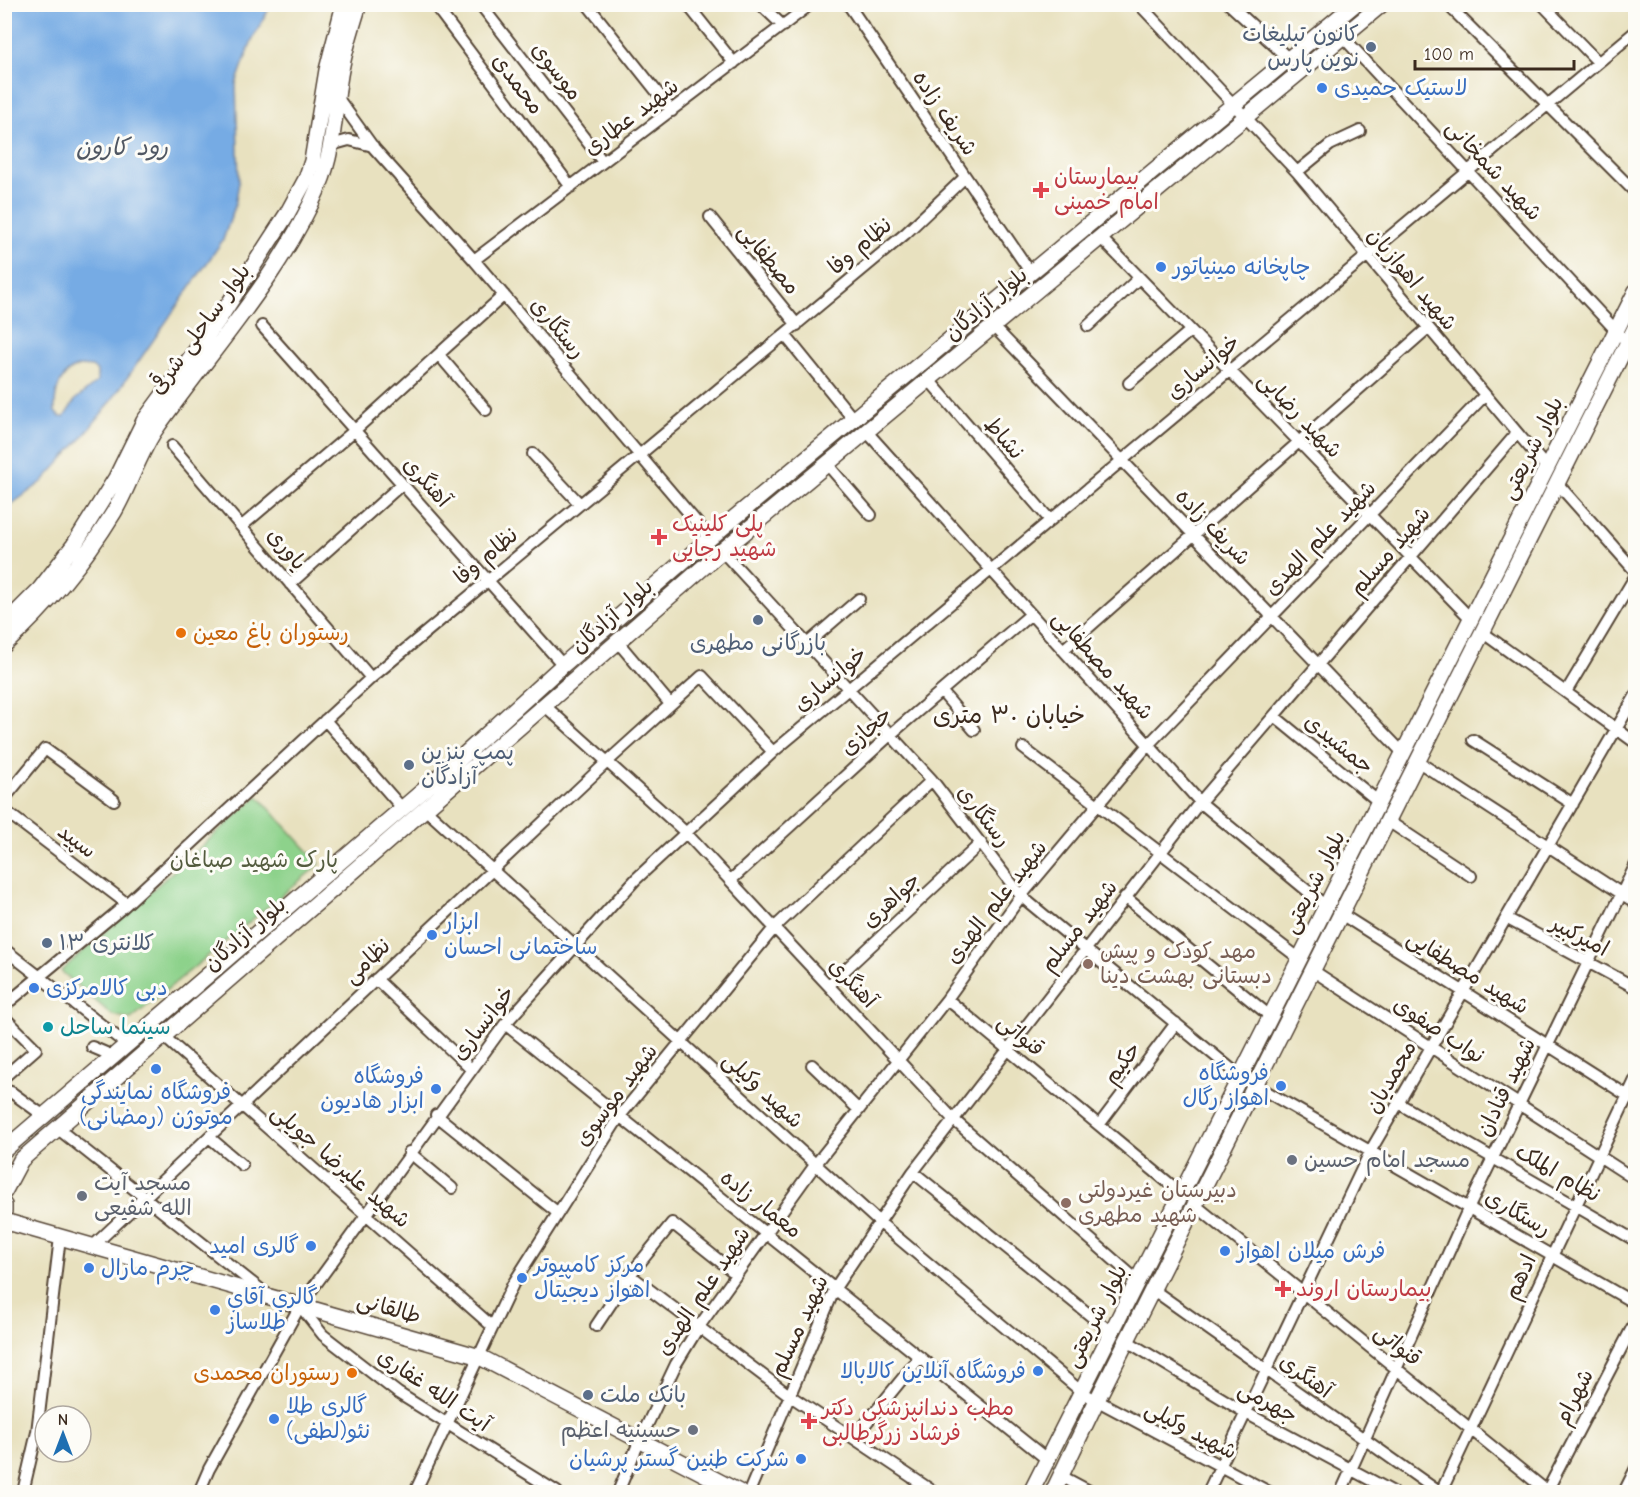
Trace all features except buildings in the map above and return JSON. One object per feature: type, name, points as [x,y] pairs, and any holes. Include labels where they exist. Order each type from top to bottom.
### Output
[{"type":"main road","name":"بلوار ساحلی شرقی","points":[[4,625],[40,589],[74,544],[287,214],[306,179],[317,142],[327,70],[344,4]]},
{"type":"main road","name":"بلوار ساحلی شرقی","points":[[4,645],[54,594],[86,554],[114,512],[144,435],[231,329],[301,221],[319,185],[331,145],[340,72],[359,4]]},
{"type":"main road","name":"بلوار آزادگان","points":[[4,1192],[21,1160],[617,641],[722,551],[1382,4]]},
{"type":"main road","name":"بلوار آزادگان","points":[[4,1150],[453,765],[563,664],[710,537],[1354,5]]},
{"type":"main road","name":"بلوار شریعتی","points":[[1031,1492],[1083,1393],[1635,291]]},
{"type":"main road","name":"بلوار شریعتی","points":[[1053,1492],[1126,1341],[1557,483],[1631,347],[1635,326]]},
{"type":"main road","points":[[889,391],[900,405]]},
{"type":"main road","points":[[4,1205],[4,1212]]},
{"type":"main road","name":"طالقانی","points":[[4,1221],[480,1357],[639,1442],[739,1492]]},
{"type":"street","name":"محمدی","points":[[434,4],[571,187]]},
{"type":"street","name":"موسوی","points":[[480,4],[603,162]]},
{"type":"street","points":[[587,4],[672,111]]},
{"type":"street","points":[[687,4],[734,63]]},
{"type":"street","points":[[760,4],[783,26]]},
{"type":"street","name":"شهید عطاری","points":[[474,260],[811,4]]},
{"type":"street","name":"شریف زاده","points":[[848,4],[1031,273]]},
{"type":"street","points":[[1139,4],[1234,105]]},
{"type":"street","points":[[1233,8],[1247,4]]},
{"type":"street","points":[[1447,4],[1635,193]]},
{"type":"street","points":[[1542,4],[1598,62]]},
{"type":"street","points":[[1233,8],[1289,59]]},
{"type":"street","name":"خوانساری","points":[[199,1492],[209,1469],[300,1306],[436,1115],[505,1024],[574,944],[684,831],[772,752],[1635,31]]},
{"type":"street","name":"شهید شمخانی","points":[[1343,37],[1631,347]]},
{"type":"street","name":"رستگاری","points":[[337,97],[373,147],[474,260],[710,537]]},
{"type":"street","name":"شهید اهوازیان","points":[[1234,105],[1296,172],[1547,468]]},
{"type":"street","points":[[1296,172],[1330,145],[1360,131]]},
{"type":"street","points":[[331,145],[349,140],[373,147]]},
{"type":"street","name":"نظام وفا","points":[[4,1006],[84,942],[371,678],[905,234],[965,177]]},
{"type":"street","name":"مصطفایی","points":[[710,217],[797,325]]},
{"type":"street","name":"شهید رضایی","points":[[1101,238],[1471,619]]},
{"type":"street","points":[[1088,327],[1139,278]]},
{"type":"street","points":[[242,526],[355,430],[504,295]]},
{"type":"street","name":"آهنگری","points":[[262,326],[563,664]]},
{"type":"street","name":"شریف زاده","points":[[994,327],[1403,753]]},
{"type":"street","points":[[1063,650],[1428,328]]},
{"type":"street","points":[[1129,383],[1191,331]]},
{"type":"street","points":[[785,335],[854,420]]},
{"type":"street","points":[[439,355],[486,410]]},
{"type":"street","name":"نشاط","points":[[929,380],[1050,520]]},
{"type":"street","name":"شهید علم الهدی","points":[[618,1492],[676,1364],[698,1328],[815,1165],[947,999],[1021,896],[1099,806],[1148,744],[1485,395]]},
{"type":"street","name":"شهید مصطفایی","points":[[867,432],[1200,802],[1327,906]]},
{"type":"street","name":"شهید مسلم","points":[[749,1492],[835,1288],[913,1172],[1200,802],[1517,433]]},
{"type":"street","name":"یاوری","points":[[172,446],[371,678]]},
{"type":"street","points":[[533,454],[579,503]]},
{"type":"street","points":[[827,464],[871,515]]},
{"type":"street","points":[[1557,483],[1635,574],[1566,692]]},
{"type":"street","points":[[290,584],[402,484]]},
{"type":"street","name":"رستگاری","points":[[722,551],[932,780],[1021,896],[1085,949],[1241,1077],[1256,1083],[1371,1149],[1635,1304]]},
{"type":"street","points":[[807,644],[859,599]]},
{"type":"street","name":"حجازی","points":[[731,880],[890,735],[1031,614]]},
{"type":"street","points":[[1482,632],[1635,743]]},
{"type":"street","points":[[617,641],[670,704]]},
{"type":"street","name":"نظامی","points":[[93,1246],[607,762],[702,676],[772,752]]},
{"type":"street","points":[[941,691],[974,730]]},
{"type":"street","name":"محمدیان","points":[[1208,1492],[1371,1149],[1635,695]]},
{"type":"street","name":"آهنگری","points":[[544,705],[684,831],[954,1120],[1138,1281]]},
{"type":"street","name":"جمشیدی","points":[[1274,716],[1379,802]]},
{"type":"street","points":[[325,720],[402,808]]},
{"type":"street","points":[[1473,740],[1573,804]]},
{"type":"street","points":[[1023,748],[1300,959]]},
{"type":"street","points":[[4,799],[45,749],[114,800]]},
{"type":"street","points":[[1417,761],[1635,903]]},
{"type":"street","name":"شهید موسوی","points":[[415,1492],[513,1284],[619,1117],[775,927],[932,780]]},
{"type":"street","name":"شهید وکیلی","points":[[424,808],[879,1222],[1083,1393],[1096,1402],[1269,1492]]},
{"type":"street","name":"سپید","points":[[4,810],[126,903]]},
{"type":"street","points":[[1388,821],[1472,876]]},
{"type":"street","name":"جواهری","points":[[829,985],[981,843]]},
{"type":"street","name":"شهید قنادان","points":[[1341,1492],[1469,1207],[1635,864]]},
{"type":"street","points":[[1125,897],[1271,1017]]},
{"type":"street","name":"شهید مصطفایی","points":[[1341,914],[1631,1098]]},
{"type":"street","name":"امیرکبیر","points":[[1506,918],[1635,988]]},
{"type":"street","points":[[4,949],[126,1044]]},
{"type":"street","name":"نواب صفوی","points":[[1312,970],[1635,1180]]},
{"type":"street","points":[[376,979],[471,1069]]},
{"type":"street","name":"قنواتی","points":[[947,999],[1182,1194]]},
{"type":"street","points":[[4,1017],[36,1049],[4,1077]]},
{"type":"street","name":"حکیم","points":[[1099,1125],[1176,1023]]},
{"type":"street","name":"معمار زاده","points":[[505,1024],[1048,1461]]},
{"type":"street","name":"شهید علیرضا جویلی","points":[[162,1035],[493,1327]]},
{"type":"street","points":[[92,1047],[113,1056]]},
{"type":"street","points":[[812,1065],[859,1110]]},
{"type":"street","name":"ادهم","points":[[1440,1492],[1598,1157],[1631,1098],[1635,1078]]},
{"type":"street","points":[[4,1090],[11,1092],[44,1116]]},
{"type":"street","name":"نظام الملک","points":[[1398,1104],[1635,1240]]},
{"type":"street","points":[[436,1115],[558,1213]]},
{"type":"street","points":[[57,1128],[270,1297]]},
{"type":"street","points":[[209,1137],[242,1165]]},
{"type":"street","points":[[410,1152],[452,1188]]},
{"type":"street","points":[[913,1172],[1112,1334]]},
{"type":"street","name":"قنواتی","points":[[1195,1205],[1548,1492]]},
{"type":"street","points":[[596,1326],[630,1275],[672,1223],[736,1274]]},
{"type":"street","points":[[23,1492],[37,1432],[60,1237]]},
{"type":"street","points":[[630,1275],[789,1395],[934,1492]]},
{"type":"street","name":"آهنگری","points":[[1152,1289],[1364,1442],[1440,1492]]},
{"type":"street","name":"آیت الله غفاری","points":[[300,1306],[323,1335],[398,1393],[447,1426],[558,1492]]},
{"type":"street","name":"شهرام","points":[[1548,1492],[1635,1320]]},
{"type":"street","name":"جهرمی","points":[[1126,1341],[1246,1413],[1393,1492]]},
{"type":"street","points":[[854,1438],[920,1357]]},
{"type":"street","points":[[1624,1492],[1635,1468]]},
{"type":"street","points":[[1061,1476],[1091,1492]]},
{"type":"green space","name":"پارک شهید صباغان","points":[[258,796],[320,864],[131,1019],[112,1015],[61,971]]},
{"type":"water","name":"رود کارون","points":[[5,4],[271,5],[252,40],[236,84],[239,182],[235,206],[223,240],[109,404],[81,439],[42,482],[5,509]],"holes":[[[80,366],[92,367],[97,371],[97,382],[76,399],[64,417],[60,417],[55,412],[55,405],[57,390],[63,378]]]},
{"type":"place","name":"کانون تبلیغات نوین پارس","points":[[1371,47]]},
{"type":"place","name":"لاستیک حمیدی","points":[[1322,88]]},
{"type":"place","name":"بیمارستان امام خمینی","points":[[1041,190]]},
{"type":"place","name":"چاپخانه مینیاتور","points":[[1161,267]]},
{"type":"place","name":"پلی کلینیک شهید رجایی","points":[[659,537]]},
{"type":"place","name":"بازرگانی مطهری","points":[[758,620]]},
{"type":"place","name":"رستوران باغ معین","points":[[181,633]]},
{"type":"place","name":"پمپ بنزین آزادگان","points":[[409,765]]},
{"type":"place","name":"ابزار ساختمانی احسان","points":[[432,935]]},
{"type":"place","name":"کلانتری ۱۳","points":[[47,943]]},
{"type":"place","name":"مهد کودک و پیش دبستانی بهشت دینا","points":[[1088,964]]},
{"type":"place","name":"دبی کالامرکزی","points":[[34,988]]},
{"type":"place","name":"سینما ساحل","points":[[48,1027]]},
{"type":"place","name":"فروشگاه نمایندگی موتوژن (رمضانی)","points":[[156,1069]]},
{"type":"place","name":"فروشگاه اهواز رگال","points":[[1281,1086]]},
{"type":"place","name":"فروشگاه ابزار هادیون","points":[[436,1089]]},
{"type":"place","name":"مسجد امام حسین","points":[[1292,1160]]},
{"type":"place","name":"مسجد آیت الله شفیعی","points":[[82,1196]]},
{"type":"place","name":"دبیرستان غیردولتی شهید مطهری","points":[[1066,1203]]},
{"type":"place","name":"گالری امید","points":[[311,1246]]},
{"type":"place","name":"فرش میلان اهواز","points":[[1225,1251]]},
{"type":"place","name":"چرم مارال","points":[[89,1268]]},
{"type":"place","name":"مرکز کامپیوتر اهواز دیجیتال","points":[[522,1278]]},
{"type":"place","name":"بیمارستان اروند","points":[[1283,1289]]},
{"type":"place","name":"گالري آقاي طلاساز","points":[[215,1310]]},
{"type":"place","name":"فروشگاه آنلاین کالابالا","points":[[1038,1371]]},
{"type":"place","name":"رستوران محمدی","points":[[352,1373]]},
{"type":"place","name":"بانک ملت","points":[[588,1395]]},
{"type":"place","name":"گالری طلا نئو(لطفی)","points":[[274,1419]]},
{"type":"place","name":"مطب دندانپزشکی دکتر فرشاد زرگرطالبی","points":[[809,1421]]},
{"type":"place","name":"حسینیه اعظم","points":[[693,1430]]},
{"type":"place","name":"شرکت طنین گستر پرشیان","points":[[801,1459]]},
{"type":"district","name":"خیابان ۳۰ متری","points":[[1009,715]]}]
